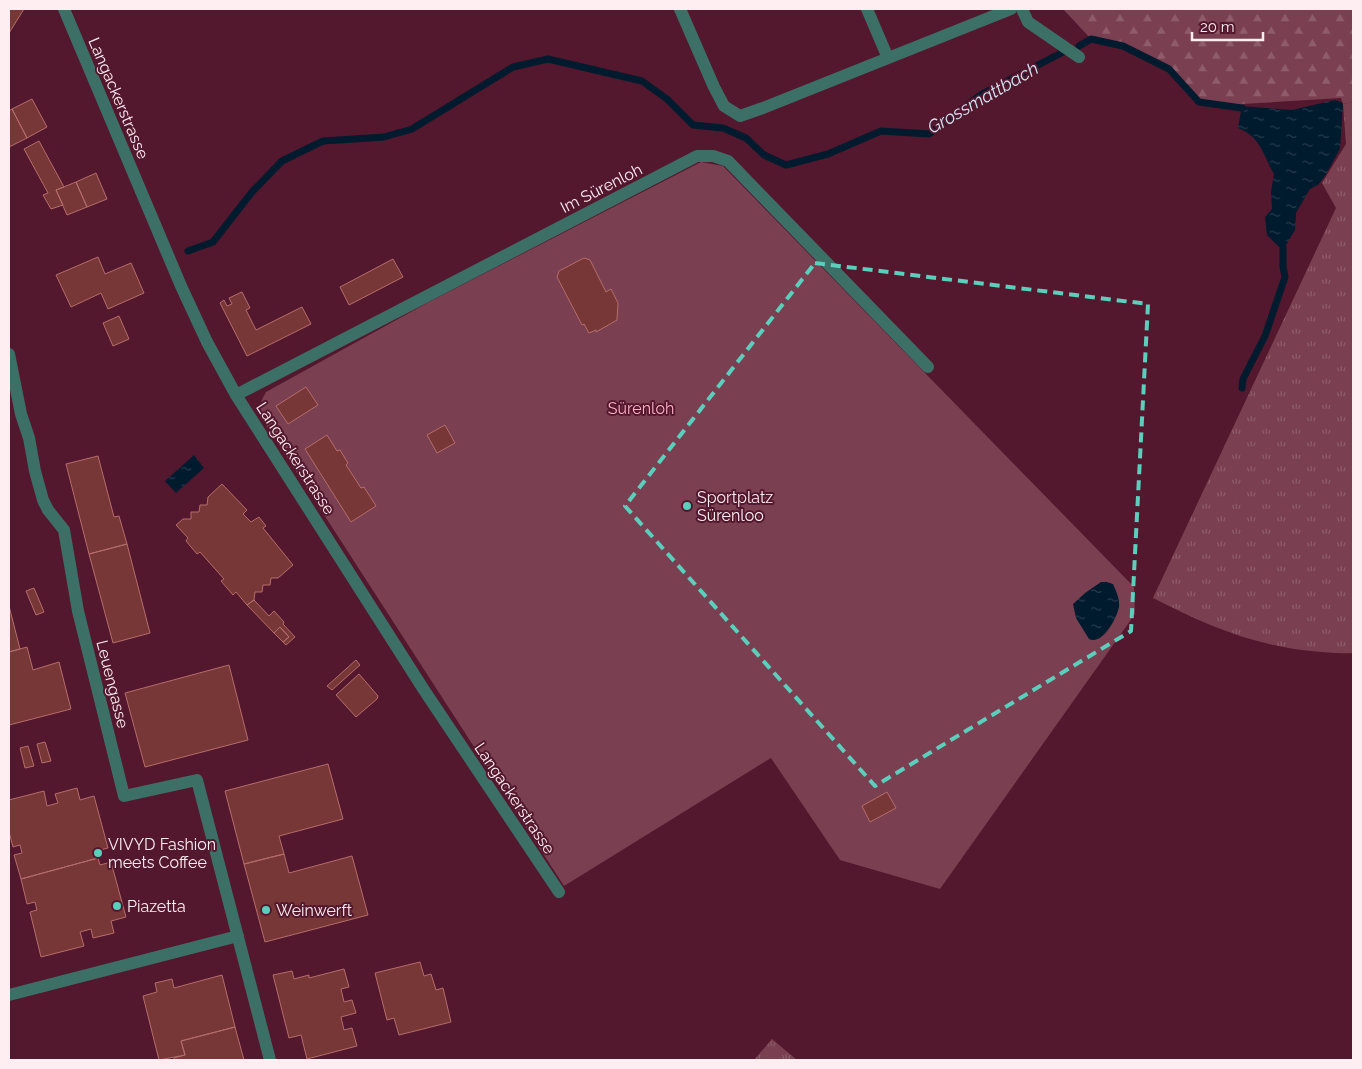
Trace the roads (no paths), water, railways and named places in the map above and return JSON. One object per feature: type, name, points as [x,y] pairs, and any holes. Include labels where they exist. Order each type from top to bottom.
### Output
[{"type":"street","name":"Langackerstrasse","points":[[64,9],[181,286],[207,342],[236,395],[424,690],[559,892]]},
{"type":"street","points":[[680,9],[724,106],[740,116],[1011,9]]},
{"type":"street","points":[[867,9],[888,58]]},
{"type":"street","points":[[1022,9],[1028,22],[1079,57]]},
{"type":"street","name":"Im Sürenloh","points":[[236,395],[698,156],[713,156],[728,161],[928,367]]},
{"type":"street","name":"Leuengasse","points":[[9,354],[21,414],[29,438],[34,471],[43,500],[48,510],[64,530],[78,611],[124,796],[197,780],[270,1060]]},
{"type":"street","points":[[9,995],[238,936]]},
{"type":"water","points":[[1335,100],[1343,104],[1340,149],[1325,176],[1318,185],[1310,189],[1296,213],[1295,230],[1285,247],[1279,247],[1267,235],[1265,217],[1272,209],[1271,192],[1274,174],[1257,142],[1252,136],[1238,128],[1242,106],[1292,110]]},
{"type":"water","points":[[194,455],[204,468],[176,493],[165,481]]},
{"type":"water","points":[[1101,582],[1113,584],[1119,607],[1108,630],[1104,635],[1094,640],[1089,639],[1076,618],[1073,604]]},
{"type":"waterway","name":"Grossmattbach","points":[[1079,46],[1091,39],[1123,46],[1169,69],[1199,102],[1242,108]]},
{"type":"waterway","name":"Grossmattbach","points":[[188,251],[213,242],[252,192],[282,161],[323,141],[384,137],[412,129],[513,67],[548,59],[642,81],[667,99],[693,125],[723,128],[746,138],[764,155],[786,165],[828,154],[881,131],[929,134],[982,94],[1065,51]]},
{"type":"waterway","points":[[1242,388],[1243,379],[1265,336],[1285,277],[1283,248]]},
{"type":"place","name":"Sportplatz Sürenloo","points":[[687,506]]},
{"type":"place","name":"VIVYD Fashion meets Coffee","points":[[98,853]]},
{"type":"place","name":"Piazetta","points":[[117,906]]},
{"type":"place","name":"Weinwerft","points":[[266,910]]},
{"type":"park label","name":"Sürenloh","points":[[641,408]]}]
